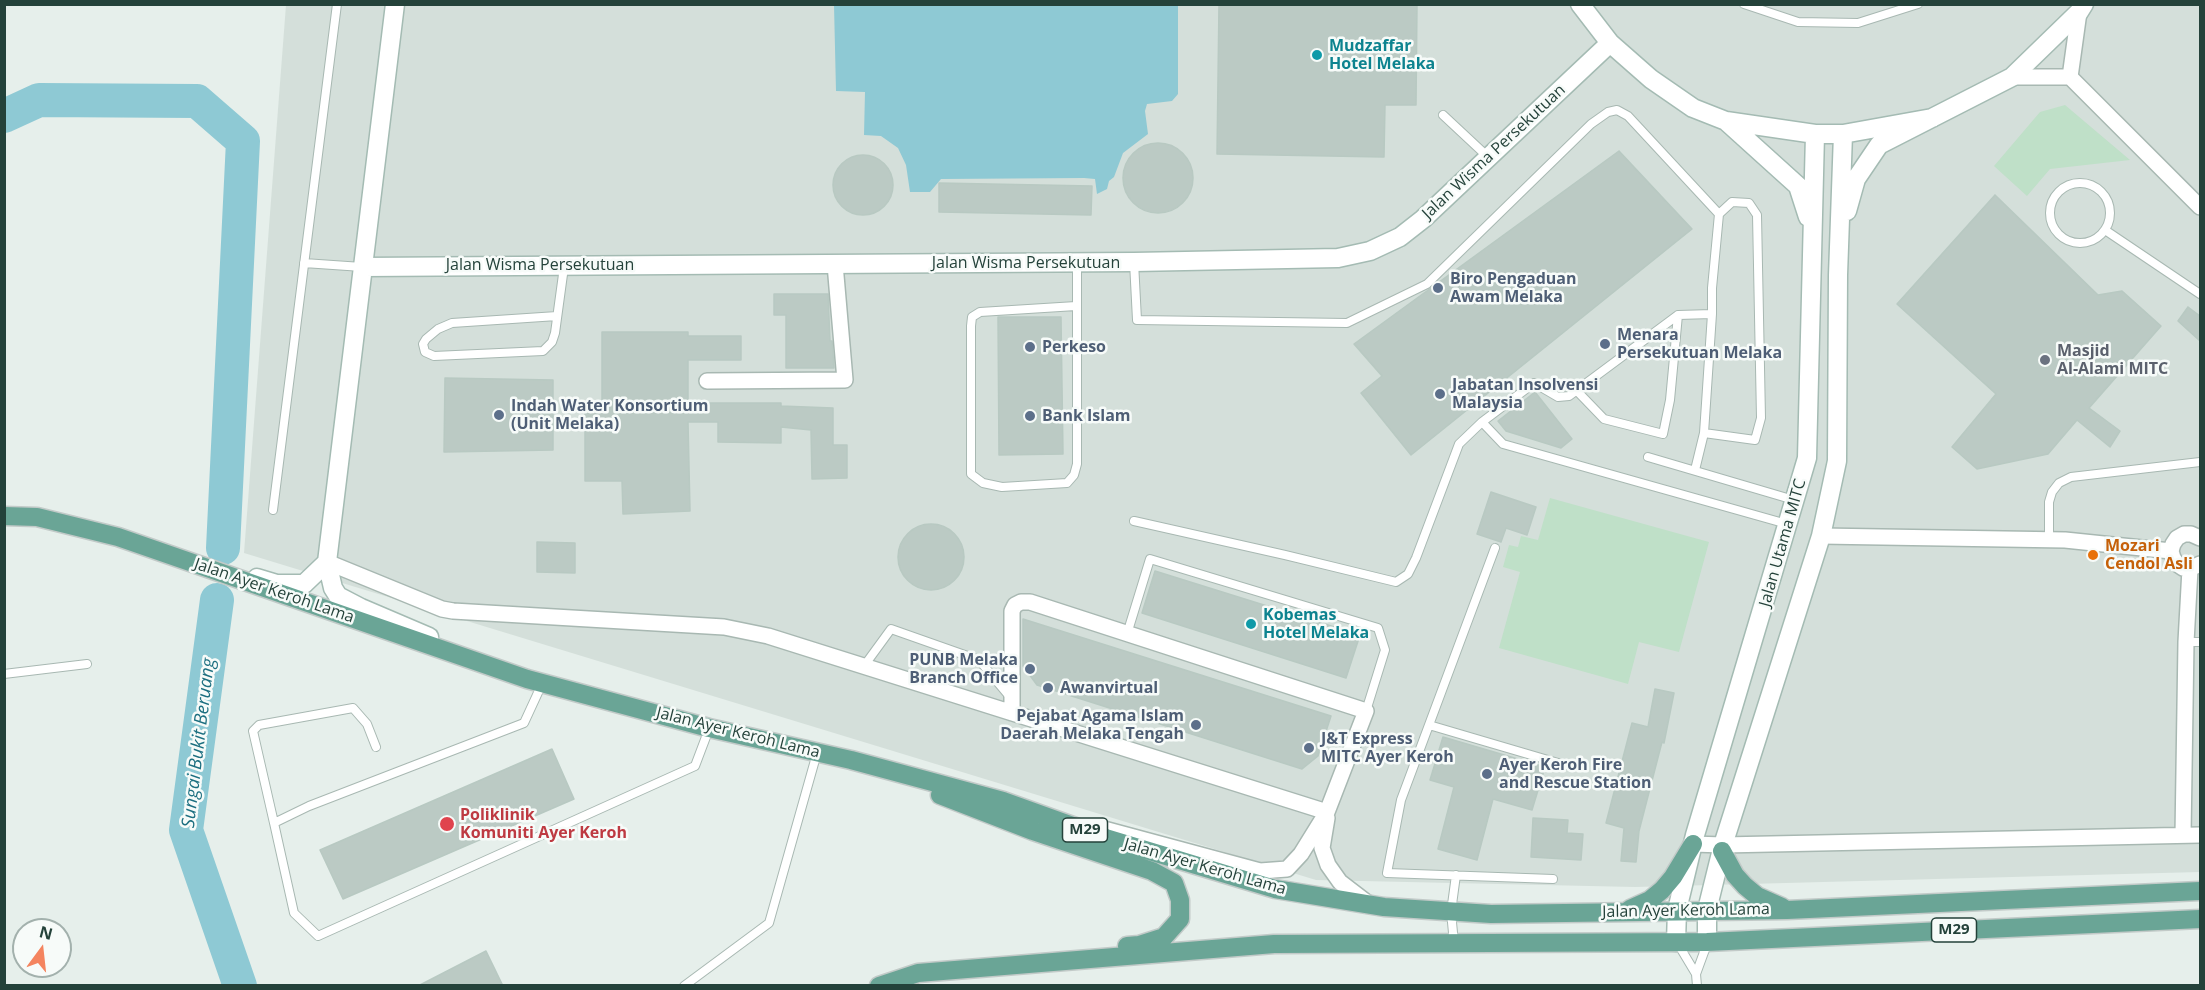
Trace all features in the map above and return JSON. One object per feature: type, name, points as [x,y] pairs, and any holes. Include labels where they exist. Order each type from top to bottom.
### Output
[{"type":"main road","points":[[395,4],[327,562],[333,588],[338,596],[361,608],[535,681]]},
{"type":"main road","points":[[1580,4],[1610,43],[1651,80],[1693,108],[1726,121],[1815,134],[1843,134],[1932,118]]},
{"type":"main road","points":[[1839,235],[1856,179],[1879,145],[2012,77],[2081,8]]},
{"type":"main road","name":"Jalan Wisma Persekutuan","points":[[363,267],[1077,263],[1338,258],[1370,251],[1400,237],[1423,219],[1610,43]]},
{"type":"main road","points":[[1726,121],[1798,186],[1813,230]]},
{"type":"main road","name":"Jalan Utama MITC","points":[[1676,942],[1677,910],[1693,844],[1807,458],[1815,134]]},
{"type":"main road","points":[[1707,942],[1707,910],[1723,848],[1821,536],[1837,461],[1839,235],[1843,134]]},
{"type":"main road","name":"Jalan Ayer Keroh Lama","points":[[4,516],[37,517],[118,537],[535,681],[709,728],[851,760],[1003,801],[1106,838],[1275,890],[1370,905],[1491,914],[1787,910],[2200,891]]},
{"type":"main road","points":[[118,537],[277,584],[304,584],[327,562]]},
{"type":"main road","points":[[851,760],[1033,831],[1152,871],[1174,883],[1180,900],[1180,919],[1164,937],[1139,945],[1090,949],[966,969]]},
{"type":"main road","points":[[1623,912],[1650,900],[1662,890],[1673,877],[1693,844]]},
{"type":"main road","points":[[1723,848],[1735,875],[1745,886],[1756,896],[1787,910]]},
{"type":"main road","name":"Jalan Ayer Keroh Lama","points":[[879,986],[918,973],[1274,944],[1707,942],[2200,919]]},
{"type":"street","points":[[2070,78],[2081,8]]},
{"type":"street","points":[[2012,77],[2070,78],[2200,207]]},
{"type":"street","points":[[707,381],[845,380],[835,264]]},
{"type":"street","points":[[2183,835],[2195,566],[2177,564],[2171,551],[2177,538],[2184,534],[2200,538]]},
{"type":"street","points":[[1821,536],[2049,540],[2171,551]]},
{"type":"street","points":[[327,562],[442,609],[724,627],[768,636],[864,666],[1012,706],[1328,812]]},
{"type":"street","points":[[1012,706],[1012,611],[1015,605],[1029,602],[1366,711],[1328,812],[1322,848],[1328,865],[1340,882],[1370,905]]},
{"type":"street","points":[[1003,801],[1260,871],[1287,869],[1301,854],[1328,812]]},
{"type":"street","points":[[1693,844],[1723,848],[2200,835]]},
{"type":"lane","points":[[273,510],[336,4]]},
{"type":"lane","points":[[1743,4],[1798,22],[1858,23],[1918,4]]},
{"type":"lane","points":[[1134,262],[1137,320],[1347,323],[1427,284],[1591,124],[1608,112],[1617,110],[1628,116],[1719,214]]},
{"type":"lane","points":[[1443,115],[1489,158]]},
{"type":"lane","points":[[2083,183],[2102,192],[2108,200],[2110,210],[2105,230],[2099,237],[2081,243],[2072,242],[2063,237],[2056,231],[2050,213],[2056,196],[2063,188],[2083,183]]},
{"type":"lane","points":[[1695,470],[1704,433],[1712,288],[1719,214],[1732,202],[1749,203],[1757,215],[1761,418],[1755,440],[1704,433]]},
{"type":"lane","points":[[2105,230],[2200,294]]},
{"type":"lane","points":[[304,263],[363,267]]},
{"type":"lane","points":[[1076,306],[980,312],[972,317],[970,326],[972,474],[983,483],[1002,487],[1067,483],[1074,475],[1077,464],[1077,263]]},
{"type":"lane","points":[[557,316],[452,323],[438,329],[423,344],[425,352],[434,356],[543,351],[552,342],[557,316],[564,265]]},
{"type":"lane","points":[[1134,521],[1396,582],[1408,574],[1459,444],[1482,422],[1534,382],[1558,397],[1569,396],[1678,315],[1712,314]]},
{"type":"lane","points":[[1577,391],[1604,419],[1663,434],[1670,400],[1678,315]]},
{"type":"lane","points":[[1482,422],[1503,444],[1789,524]]},
{"type":"lane","points":[[1648,457],[1796,500]]},
{"type":"lane","points":[[2049,540],[2049,501],[2059,483],[2072,477],[2200,462]]},
{"type":"lane","points":[[1495,548],[1401,800],[1387,873],[1553,879]]},
{"type":"lane","points":[[1128,634],[1150,559],[1378,628],[1385,650],[1366,711]]},
{"type":"lane","points":[[864,666],[891,629],[980,660],[1012,706]]},
{"type":"lane","points":[[4,674],[87,664]]},
{"type":"lane","points":[[274,823],[309,806],[524,723],[535,681]]},
{"type":"lane","points":[[376,747],[367,724],[353,708],[259,725],[253,731],[294,912],[318,936],[695,766],[709,728]]},
{"type":"lane","points":[[1429,725],[1565,765]]},
{"type":"lane","points":[[684,986],[769,923],[817,753]]},
{"type":"lane","points":[[1454,944],[1451,912],[1456,875]]},
{"type":"lane","points":[[1676,942],[1696,974]]},
{"type":"lane","points":[[1697,986],[1696,974],[1707,942]]},
{"type":"shaded area","points":[[286,5],[2200,5],[2200,872],[1635,887],[1316,880],[244,553]]},
{"type":"green space","points":[[2065,105],[2130,160],[2050,169],[2027,196],[1994,166],[2040,112]]},
{"type":"green space","points":[[1550,498],[1709,542],[1679,652],[1639,642],[1628,684],[1499,648],[1520,572],[1503,567],[1509,545],[1518,547],[1521,536],[1538,540]]},
{"type":"water","points":[[834,5],[1178,5],[1178,94],[1172,101],[1147,104],[1145,111],[1148,134],[1123,153],[1107,189],[1097,194],[1095,179],[1084,178],[941,179],[930,192],[910,192],[906,165],[898,148],[881,136],[864,135],[865,92],[836,91]]},
{"type":"building","name":"Mudzaffar Hotel Melaka","points":[[1219,4],[1417,4],[1416,105],[1385,105],[1384,157],[1217,154]]},
{"type":"building","points":[[1151,143],[1165,143],[1178,149],[1187,158],[1193,171],[1191,191],[1183,203],[1165,213],[1151,213],[1138,207],[1129,198],[1123,185],[1123,171],[1129,158],[1138,149]]},
{"type":"building","points":[[1619,151],[1692,229],[1411,455],[1361,393],[1382,376],[1354,344]]},
{"type":"building","points":[[857,155],[869,155],[885,163],[891,173],[893,185],[891,197],[885,207],[869,215],[857,215],[841,207],[833,191],[833,179],[841,163]]},
{"type":"building","points":[[939,183],[1092,186],[1091,215],[939,212]]},
{"type":"building","name":"Masjid Al-Alami MITC","points":[[1995,195],[2098,295],[2122,291],[2161,326],[2089,408],[2120,431],[2110,447],[2077,420],[2048,454],[1977,469],[1952,447],[1996,394],[1897,304]]},
{"type":"building","points":[[774,294],[828,294],[830,341],[832,341],[834,368],[786,368],[786,315],[774,315]]},
{"type":"building","points":[[2188,307],[2200,316],[2200,341],[2178,321]]},
{"type":"building","points":[[998,317],[1061,317],[1063,454],[999,455]]},
{"type":"building","points":[[602,332],[688,332],[688,336],[741,336],[741,360],[688,360],[688,403],[781,403],[781,406],[833,408],[833,445],[847,445],[847,478],[812,479],[811,430],[781,427],[781,443],[718,442],[718,422],[688,422],[690,511],[623,514],[622,481],[585,481],[585,410],[602,410]]},
{"type":"building","name":"Indah Water Konsortium (Unit Melaka)","points":[[445,378],[553,380],[553,450],[444,452]]},
{"type":"building","points":[[1535,392],[1572,439],[1561,448],[1506,431],[1498,421]]},
{"type":"building","points":[[1491,492],[1536,507],[1527,535],[1506,528],[1501,542],[1477,534]]},
{"type":"building","points":[[931,524],[944,527],[954,534],[961,544],[964,557],[961,570],[954,580],[944,587],[931,590],[918,587],[908,580],[901,570],[898,557],[901,544],[908,534],[918,527]]},
{"type":"building","points":[[537,542],[575,543],[575,573],[537,572]]},
{"type":"building","name":"Kobemas Hotel Melaka","points":[[1155,571],[1360,635],[1346,678],[1142,613]]},
{"type":"building","points":[[1023,619],[1331,716],[1318,756],[1302,769],[1037,685],[1023,666]]},
{"type":"building","points":[[1655,689],[1674,693],[1664,743],[1662,742],[1639,831],[1636,862],[1621,861],[1624,828],[1606,823],[1632,723],[1648,727]]},
{"type":"building","name":"Ayer Keroh Fire and Rescue Station","points":[[1443,737],[1545,767],[1532,810],[1493,799],[1477,860],[1438,849],[1454,787],[1430,780]]},
{"type":"building","name":"Poliklinik Komuniti Ayer Keroh","points":[[552,749],[574,799],[343,899],[320,850]]},
{"type":"building","points":[[1533,818],[1568,820],[1567,833],[1583,834],[1581,860],[1531,857]]},
{"type":"building","points":[[486,951],[503,986],[418,986]]},
{"type":"waterway","points":[[4,116],[39,100],[197,101],[243,141],[223,548]]},
{"type":"waterway","name":"Sungai Bukit Beruang","points":[[217,600],[186,830],[240,986]]},
{"type":"place","name":"Mudzaffar Hotel Melaka","points":[[1317,55]]},
{"type":"place","name":"Biro Pengaduan Awam Melaka","points":[[1438,288]]},
{"type":"place","name":"Menara Persekutuan Melaka","points":[[1605,344]]},
{"type":"place","name":"Perkeso","points":[[1030,347]]},
{"type":"place","name":"Masjid Al-Alami MITC","points":[[2045,360]]},
{"type":"place","name":"Jabatan Insolvensi Malaysia","points":[[1440,394]]},
{"type":"place","name":"Indah Water Konsortium (Unit Melaka)","points":[[499,415]]},
{"type":"place","name":"Bank Islam","points":[[1030,416]]},
{"type":"place","name":"Mozari Cendol Asli","points":[[2093,555]]},
{"type":"place","name":"Kobemas Hotel Melaka","points":[[1251,624]]},
{"type":"place","name":"PUNB Melaka Branch Office","points":[[1030,669]]},
{"type":"place","name":"Awanvirtual","points":[[1048,688]]},
{"type":"place","name":"Pejabat Agama Islam Daerah Melaka Tengah","points":[[1196,725]]},
{"type":"place","name":"J&T Express MITC Ayer Keroh","points":[[1309,748]]},
{"type":"place","name":"Ayer Keroh Fire and Rescue Station","points":[[1487,774]]},
{"type":"place","name":"Poliklinik Komuniti Ayer Keroh","points":[[447,824]]}]
